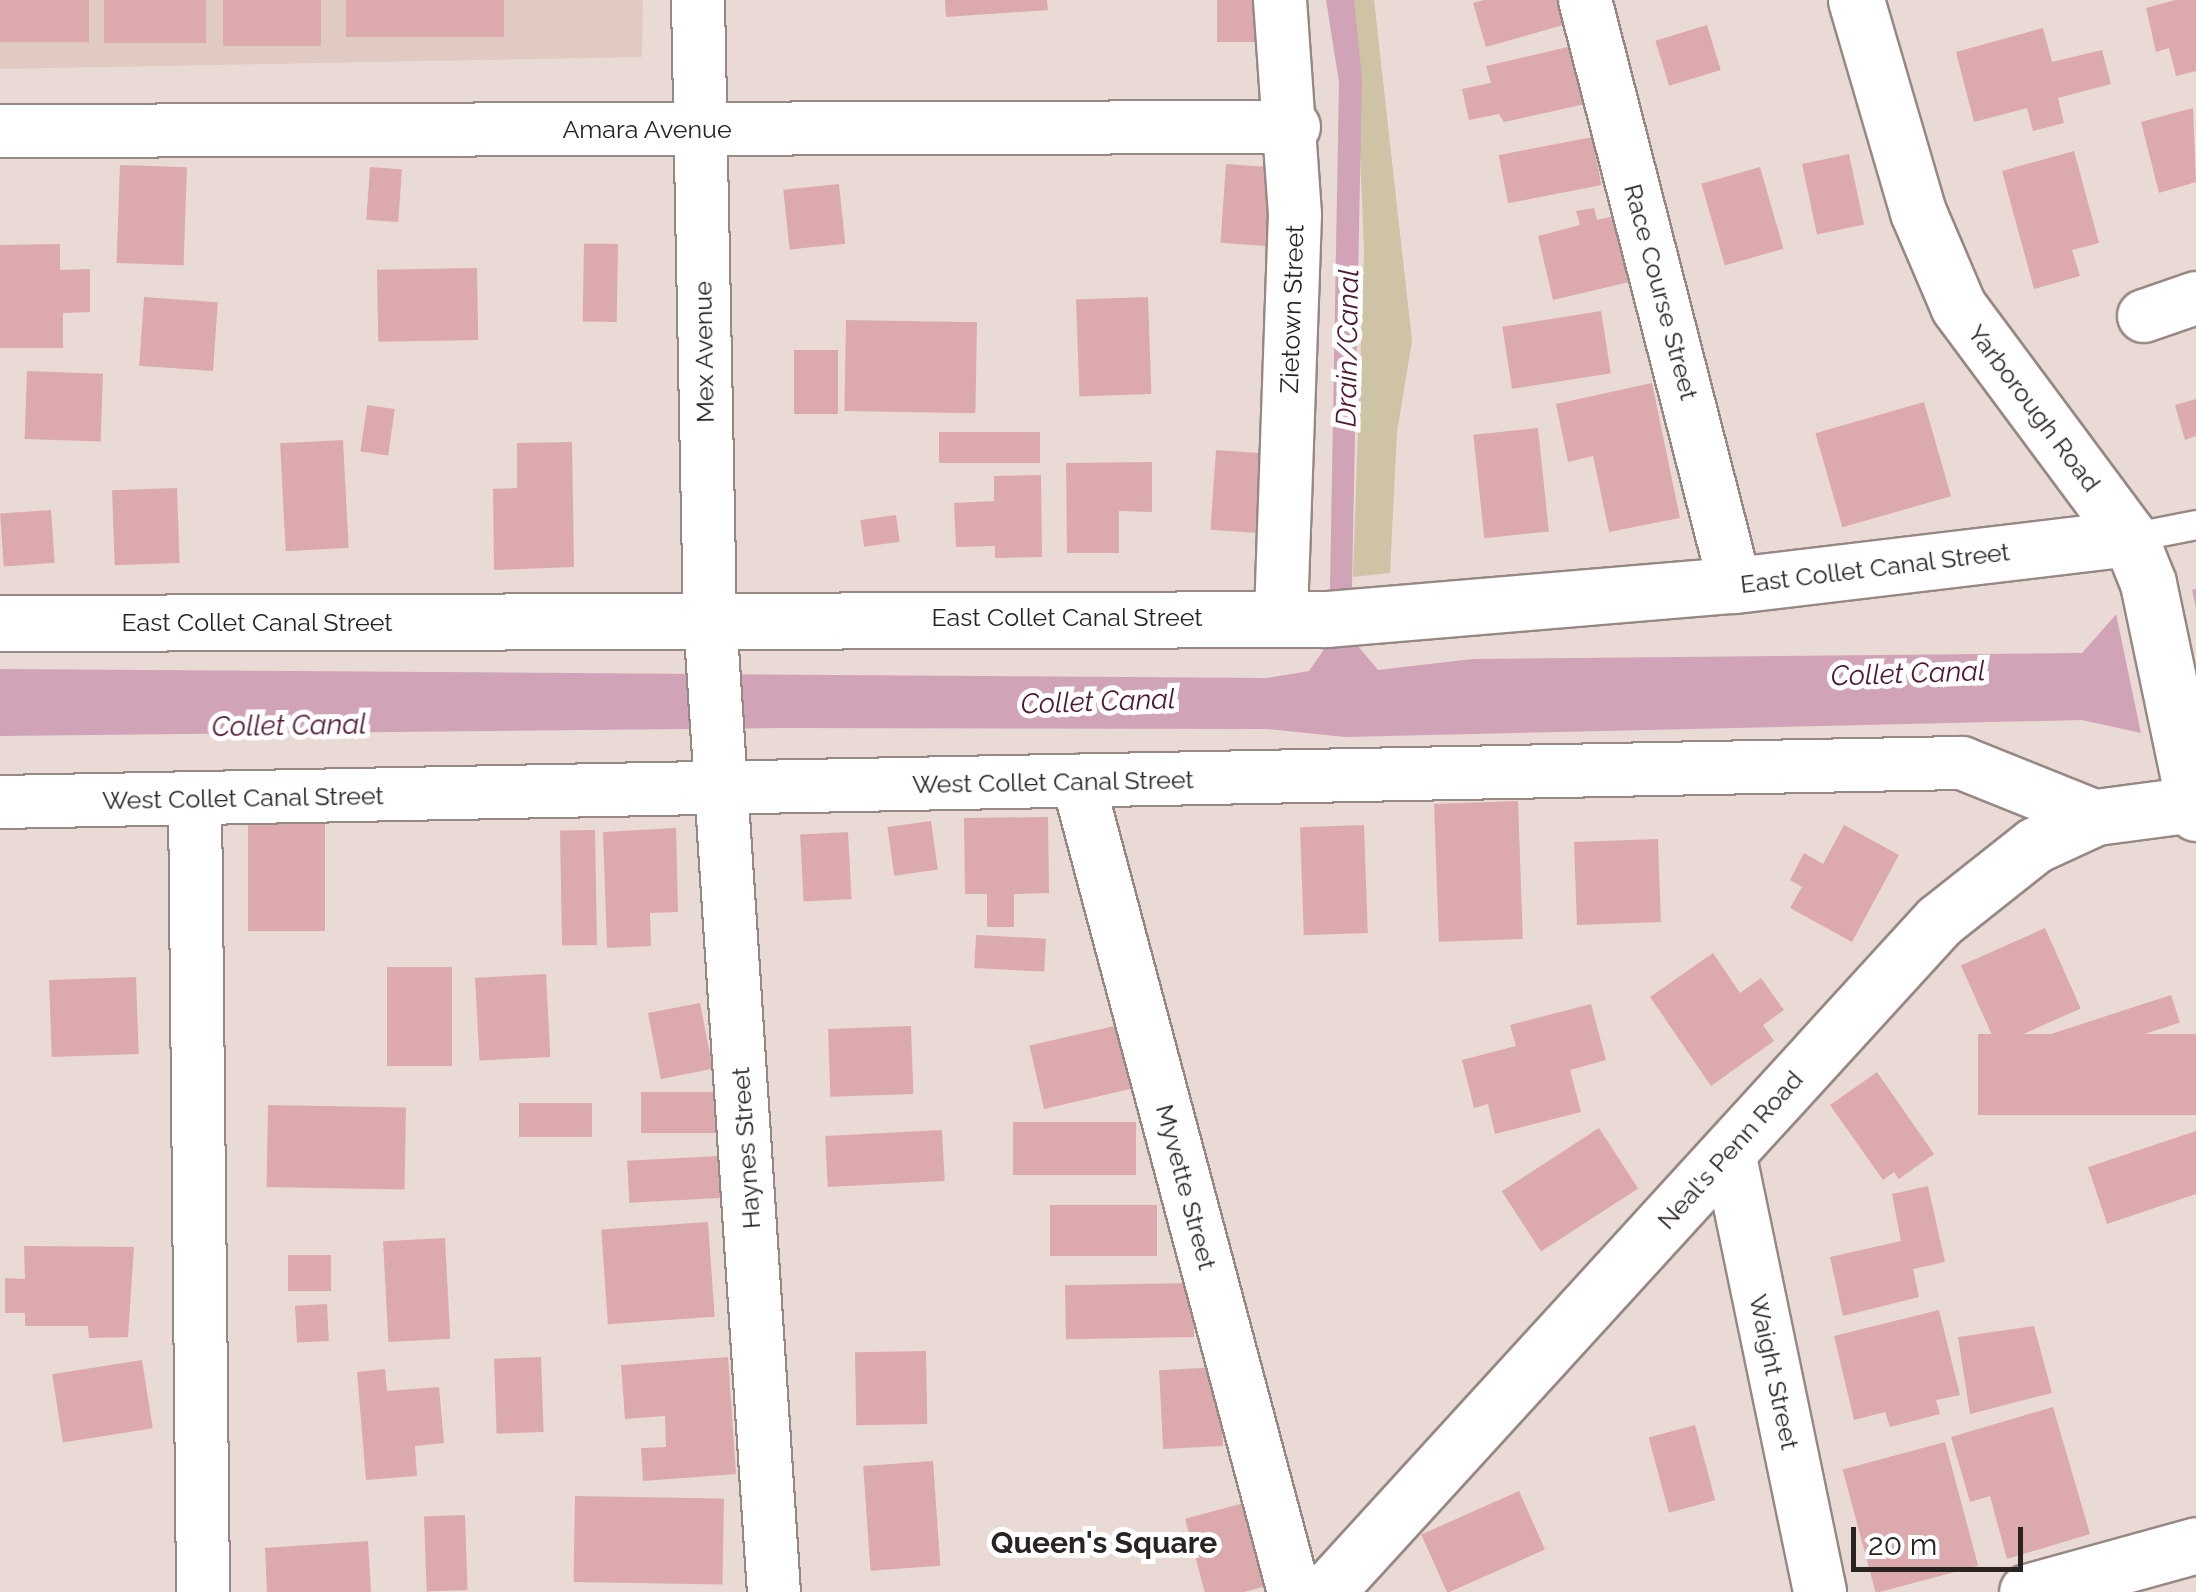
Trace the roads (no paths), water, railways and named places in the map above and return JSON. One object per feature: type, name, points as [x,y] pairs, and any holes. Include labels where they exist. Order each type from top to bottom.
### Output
[{"type":"street","name":"Mex Avenue","points":[[698,0],[711,635],[719,749]]},
{"type":"street","name":"Zietown Street","points":[[1280,0],[1294,127],[1320,618]]},
{"type":"street","name":"Race Course Street","points":[[1584,0],[1735,585]]},
{"type":"street","name":"Yarborough Road","points":[[1858,0],[1918,212],[1958,306],[2139,561]]},
{"type":"street","name":"Amara Avenue","points":[[0,131],[1294,127]]},
{"type":"street","points":[[2144,316],[2196,298]]},
{"type":"street","name":"East Collet Canal Street","points":[[0,623],[711,635],[1320,618],[1735,585],[2139,561]]},
{"type":"street","points":[[2139,561],[2192,792]]},
{"type":"street","name":"West Collet Canal Street","points":[[0,802],[195,799],[719,749],[1078,782],[1962,763],[2096,817]]},
{"type":"street","name":"Haynes Street","points":[[719,749],[774,1592]]},
{"type":"street","name":"Myvette Street","points":[[1078,782],[1294,1592]]},
{"type":"street","name":"Neal's Penn Road","points":[[1326,1592],[1939,921],[2035,845],[2096,817],[2192,792]]},
{"type":"street","points":[[195,799],[203,1592]]},
{"type":"street","name":"Waight Street","points":[[1729,1152],[1820,1592]]},
{"type":"street","points":[[2027,1592],[2196,1546]]},
{"type":"lane","points":[[2139,561],[2196,525]]},
{"type":"water","points":[[1326,0],[1354,0],[1362,78],[1351,638],[1378,670],[1472,659],[2082,653],[2128,601],[2196,589],[2196,745],[2082,720],[1345,737],[1268,729],[780,728],[0,736],[0,669],[1267,678],[1309,671],[1329,642],[1339,82]]},
{"type":"district","name":"Queen's Square","points":[[1104,1543]]},
{"type":"water label","name":"Drain/Canal","points":[[1348,348]]},
{"type":"water label","name":"Collet Canal","points":[[1908,674]]},
{"type":"water label","name":"Collet Canal","points":[[1098,702]]},
{"type":"water label","name":"Collet Canal","points":[[289,726]]}]
